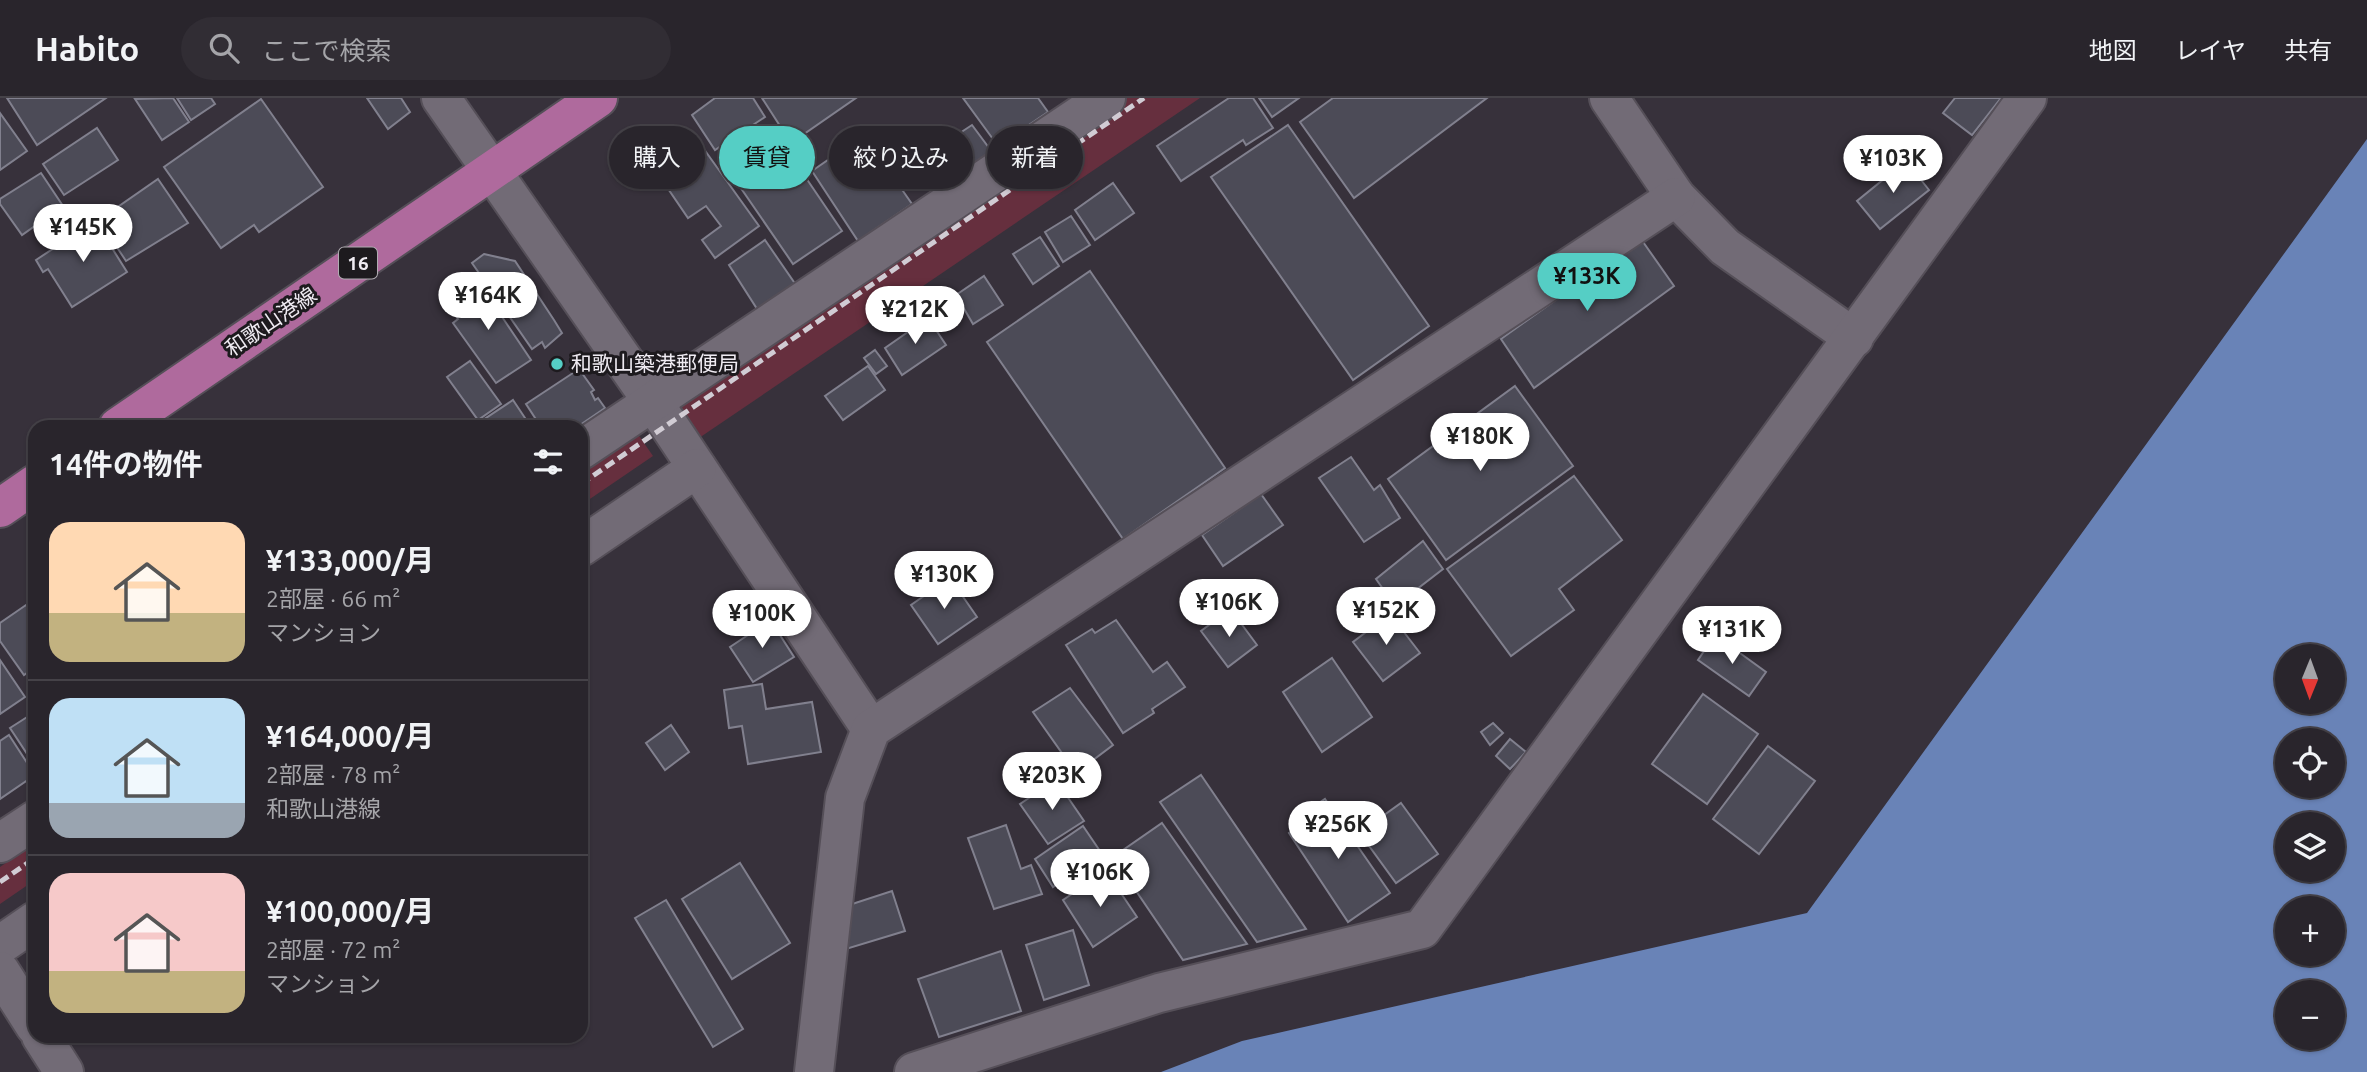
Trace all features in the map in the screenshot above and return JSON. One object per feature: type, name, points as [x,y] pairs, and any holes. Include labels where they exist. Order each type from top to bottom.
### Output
[{"type":"main road","name":"和歌山港線","points":[[128,420],[598,98]]},
{"type":"main road","points":[[0,508],[28,489]]},
{"type":"street","points":[[441,98],[697,468],[871,729]]},
{"type":"street","points":[[588,445],[1106,98]]},
{"type":"street","points":[[1609,98],[1676,197],[1725,247],[1854,338]]},
{"type":"street","points":[[914,1072],[1159,993],[1422,929],[2027,98]]},
{"type":"street","points":[[814,1072],[845,798],[871,729],[1676,197]]},
{"type":"street","points":[[588,542],[697,468]]},
{"type":"street","points":[[0,844],[28,825]]},
{"type":"street","points":[[0,945],[28,926]]},
{"type":"street","points":[[0,971],[28,1015]]},
{"type":"street","points":[[45,1043],[64,1072]]},
{"type":"shaded area","points":[[1122,98],[1200,98],[1083,177],[1083,126],[1081,126]]},
{"type":"shaded area","points":[[988,189],[1066,189],[699,438],[673,402]]},
{"type":"shaded area","points":[[635,430],[653,456],[588,500],[588,463]]},
{"type":"shaded area","points":[[28,848],[28,885],[0,904],[0,867]]},
{"type":"water","points":[[2367,139],[2367,1072],[1161,1072],[1242,1041],[1807,913]]},
{"type":"building","points":[[7,98],[106,98],[37,145]]},
{"type":"building","points":[[173,98],[189,122],[162,140],[135,99]]},
{"type":"building","points":[[177,98],[211,98],[215,104],[191,120]]},
{"type":"building","points":[[367,98],[401,98],[410,112],[388,129]]},
{"type":"building","points":[[715,98],[753,98],[765,117],[751,126],[719,126],[719,147],[715,150],[705,135],[705,126],[699,126],[692,115]]},
{"type":"building","points":[[762,98],[856,98],[815,126],[780,126]]},
{"type":"building","points":[[963,98],[1038,98],[1048,112],[1027,126],[987,126],[987,131]]},
{"type":"building","points":[[1229,98],[1253,98],[1273,128],[1246,145],[1243,140],[1181,181],[1157,146]]},
{"type":"building","points":[[1259,98],[1299,98],[1272,117]]},
{"type":"building","points":[[1333,98],[1487,98],[1354,198],[1300,122]]},
{"type":"building","points":[[1955,98],[2001,98],[1972,135],[1943,113]]},
{"type":"building","points":[[261,99],[323,187],[259,232],[254,225],[221,248],[164,167]]},
{"type":"building","points":[[0,113],[27,151],[0,170]]},
{"type":"building","points":[[1288,125],[1429,326],[1353,380],[1211,177]]},
{"type":"building","points":[[973,126],[987,145],[987,155],[973,165]]},
{"type":"building","points":[[97,128],[118,160],[64,195],[43,164]]},
{"type":"building","points":[[705,151],[719,170],[719,189],[733,189],[759,226],[715,258],[702,240],[721,226],[706,206],[688,218],[668,189],[705,189]]},
{"type":"building","points":[[829,159],[829,189],[902,189],[912,204],[858,241],[815,176],[815,169]]},
{"type":"building","points":[[1906,161],[1929,190],[1880,229],[1857,201]]},
{"type":"building","points":[[41,173],[63,206],[22,235],[0,204],[0,199]]},
{"type":"building","points":[[158,179],[188,223],[126,261],[99,220]]},
{"type":"building","points":[[1113,183],[1134,213],[1095,240],[1075,210]]},
{"type":"building","points":[[741,189],[814,189],[842,231],[793,264]]},
{"type":"building","points":[[1071,216],[1090,245],[1063,262],[1045,232]]},
{"type":"building","points":[[95,221],[127,272],[72,307],[48,269],[43,272],[36,260]]},
{"type":"building","points":[[1040,237],[1059,266],[1033,284],[1013,254]]},
{"type":"building","points":[[1641,239],[1674,286],[1534,388],[1501,339]]},
{"type":"building","points":[[765,240],[796,285],[759,312],[729,265]]},
{"type":"building","points":[[484,254],[515,261],[554,320],[562,333],[545,348],[542,342],[532,349],[472,263]]},
{"type":"building","points":[[1090,271],[1225,468],[1123,539],[987,342]]},
{"type":"building","name":"和歌山築港郵便局","points":[[474,275],[531,360],[496,383],[453,323],[458,319],[451,309],[465,300],[456,287]]},
{"type":"building","points":[[984,276],[1003,305],[973,324],[956,295]]},
{"type":"building","points":[[928,318],[946,345],[902,375],[885,348]]},
{"type":"building","points":[[875,350],[887,366],[876,374],[864,358]]},
{"type":"building","points":[[470,361],[501,404],[478,420],[447,377]]},
{"type":"building","points":[[868,366],[885,390],[843,420],[825,396]]},
{"type":"building","points":[[579,369],[594,390],[591,392],[595,400],[598,398],[605,408],[587,420],[536,420],[526,404]]},
{"type":"building","points":[[1515,386],[1573,466],[1446,560],[1388,479]]},
{"type":"building","points":[[513,400],[526,420],[483,420]]},
{"type":"building","points":[[1351,457],[1374,490],[1380,485],[1400,518],[1364,542],[1319,478]]},
{"type":"building","points":[[1574,476],[1622,540],[1559,589],[1574,610],[1511,656],[1447,569]]},
{"type":"building","points":[[1261,494],[1283,525],[1223,566],[1202,535]]},
{"type":"building","points":[[1423,541],[1443,569],[1395,606],[1376,579]]},
{"type":"building","points":[[950,578],[977,617],[938,644],[911,605]]},
{"type":"building","points":[[26,605],[28,608],[28,672],[24,675],[0,641],[0,623]]},
{"type":"building","points":[[1228,611],[1257,645],[1228,667],[1201,631]]},
{"type":"building","points":[[1390,614],[1420,653],[1383,681],[1353,642]]},
{"type":"building","points":[[769,618],[794,657],[753,682],[730,647],[754,631],[751,627]]},
{"type":"building","points":[[1116,620],[1153,672],[1167,662],[1185,687],[1152,709],[1154,713],[1123,733],[1066,645],[1092,629],[1095,633]]},
{"type":"building","points":[[1715,635],[1766,672],[1749,696],[1698,660]]},
{"type":"building","points":[[1332,658],[1372,717],[1322,752],[1283,692]]},
{"type":"building","points":[[0,660],[25,697],[0,714]]},
{"type":"building","points":[[762,684],[766,709],[812,702],[821,752],[748,764],[742,726],[729,728],[724,690]]},
{"type":"building","points":[[1070,688],[1113,745],[1076,773],[1033,712]]},
{"type":"building","points":[[1703,694],[1758,734],[1707,804],[1652,764]]},
{"type":"building","points":[[28,716],[28,755],[10,728]]},
{"type":"building","points":[[1493,723],[1503,733],[1490,745],[1481,732]]},
{"type":"building","points":[[671,725],[689,752],[665,770],[646,743]]},
{"type":"building","points":[[9,735],[28,764],[28,780],[0,799],[0,741]]},
{"type":"building","points":[[1510,739],[1526,752],[1510,769],[1496,756]]},
{"type":"building","points":[[1768,746],[1815,781],[1759,854],[1713,819]]},
{"type":"building","points":[[1201,775],[1306,929],[1257,942],[1160,802]]},
{"type":"building","points":[[1056,780],[1084,821],[1048,844],[1020,804]]},
{"type":"building","points":[[1325,799],[1390,893],[1348,922],[1289,833],[1305,822],[1301,815]]},
{"type":"building","points":[[1401,803],[1438,854],[1396,883],[1364,839],[1384,825],[1380,818]]},
{"type":"building","points":[[1162,823],[1247,944],[1183,960],[1113,857]]},
{"type":"building","points":[[1006,825],[1021,869],[1031,865],[1042,894],[994,909],[968,838]]},
{"type":"building","points":[[1083,826],[1102,854],[1053,887],[1035,859]]},
{"type":"building","points":[[740,863],[790,943],[732,979],[682,899]]},
{"type":"building","points":[[1106,871],[1137,917],[1093,947],[1063,900]]},
{"type":"building","points":[[892,891],[905,931],[846,949],[846,906]]},
{"type":"building","points":[[666,900],[743,1029],[713,1047],[635,918]]},
{"type":"building","points":[[1073,930],[1089,985],[1044,1000],[1026,945]]},
{"type":"building","points":[[1001,951],[1021,1011],[939,1037],[918,979]]},
{"type":"railway","points":[[588,479],[1144,98]]},
{"type":"railway","points":[[0,882],[28,863]]},
{"type":"place","name":"和歌山築港郵便局","points":[[557,364]]}]
